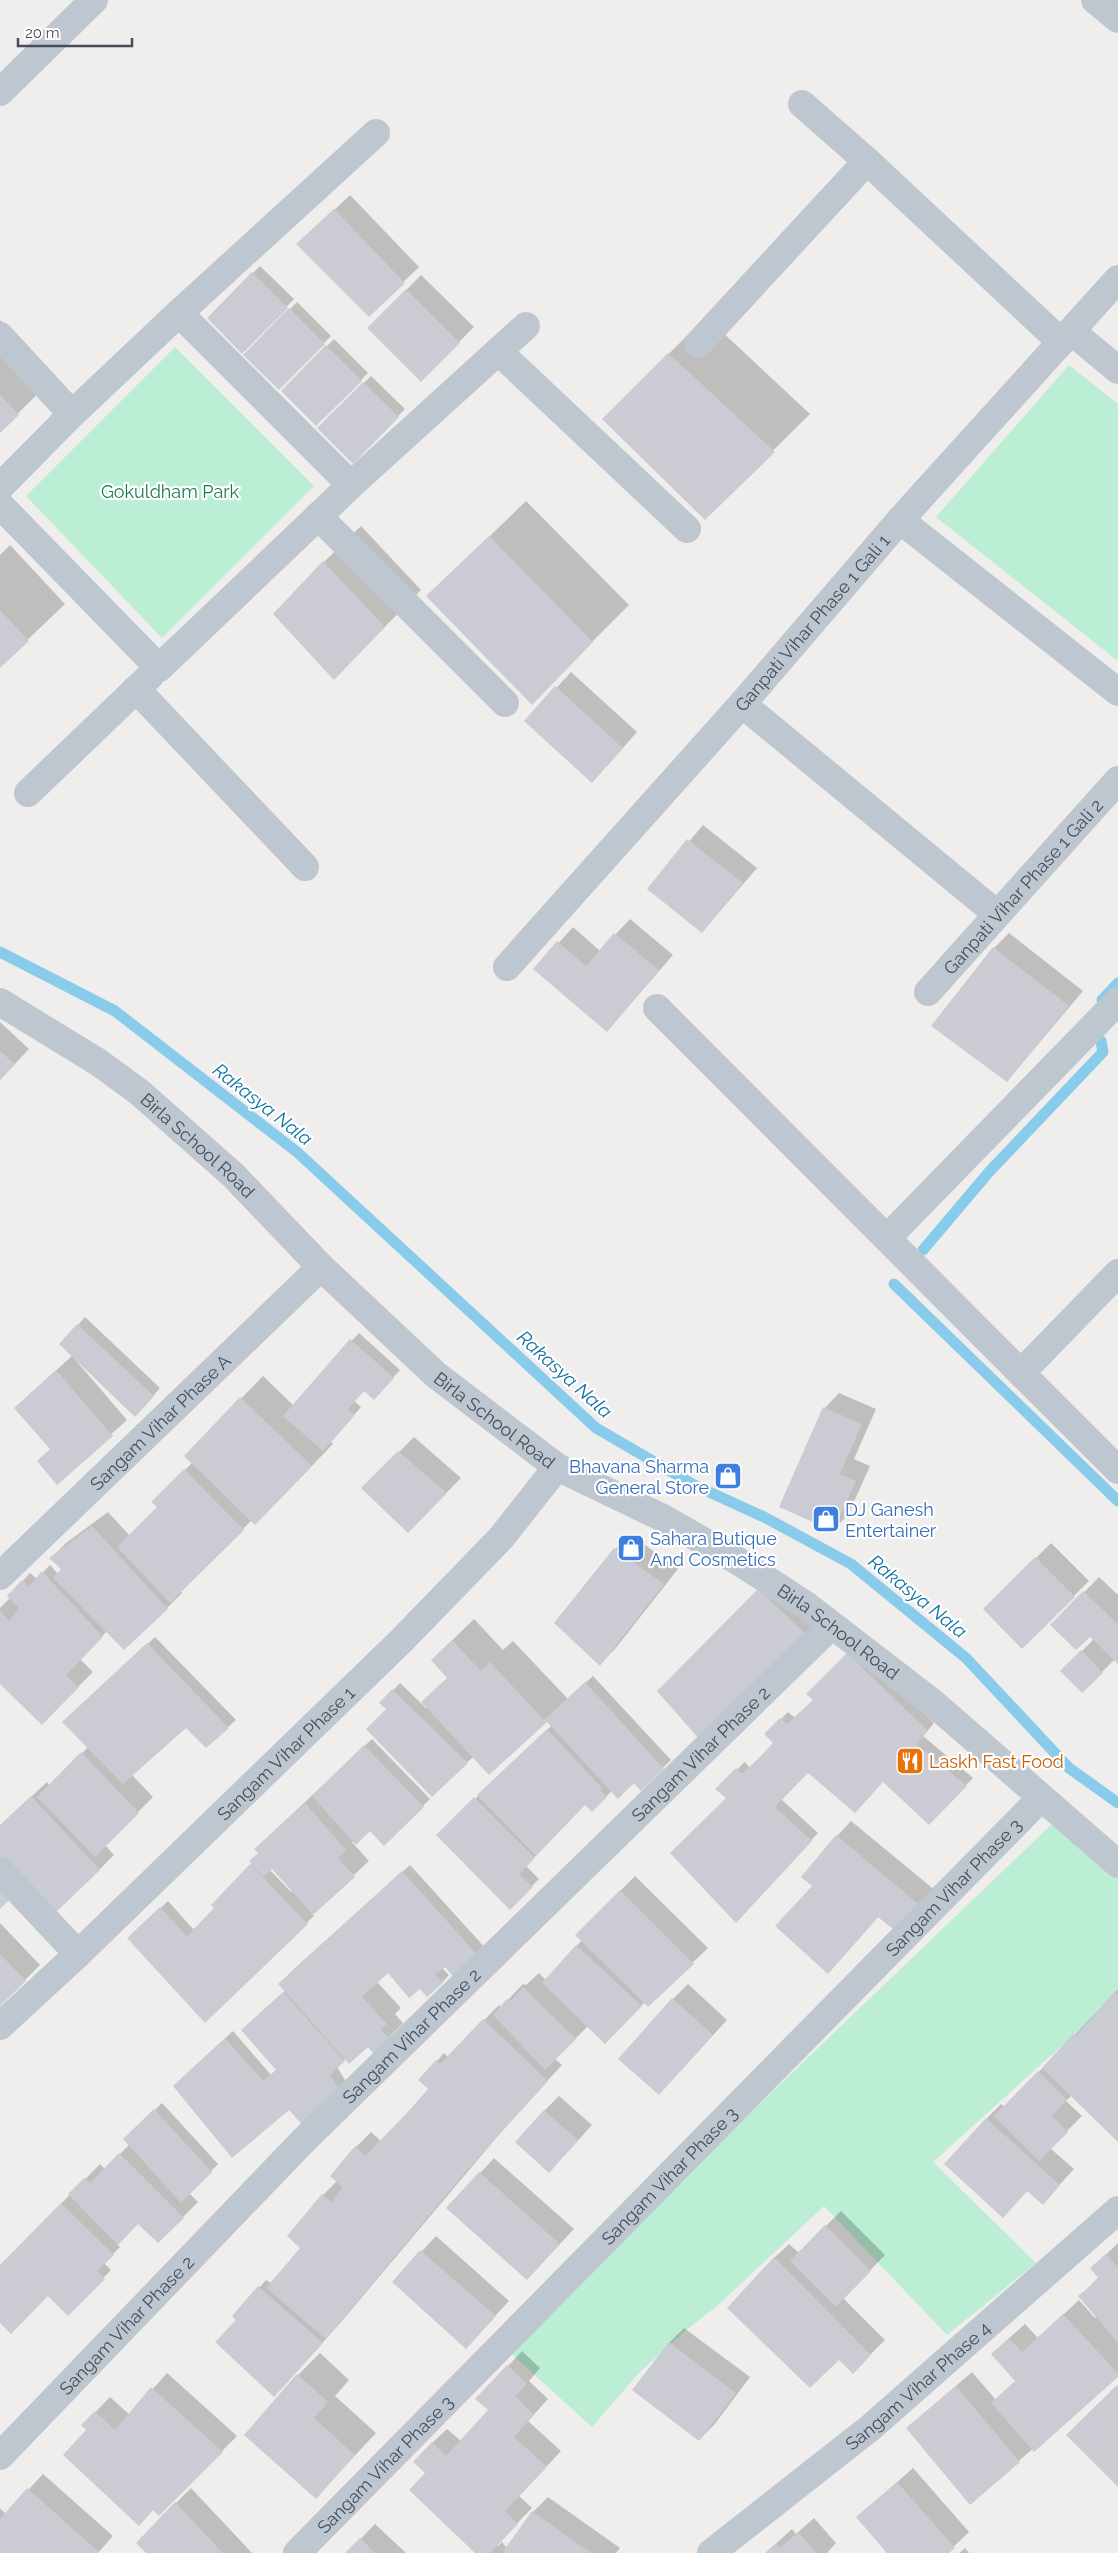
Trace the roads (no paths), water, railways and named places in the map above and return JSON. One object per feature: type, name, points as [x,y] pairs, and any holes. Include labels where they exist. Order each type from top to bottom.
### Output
[{"type":"street","points":[[0,92],[94,0]]},
{"type":"street","points":[[1095,0],[1118,18]]},
{"type":"street","points":[[802,104],[1066,337],[1118,370]]},
{"type":"street","points":[[0,487],[72,414],[179,313],[376,133]]},
{"type":"street","points":[[698,344],[867,161]]},
{"type":"street","name":"Ganpati Vihar Phase 1 Gali 1","points":[[507,967],[742,704],[900,520],[1118,279]]},
{"type":"street","points":[[179,313],[351,485]]},
{"type":"street","points":[[28,793],[351,485],[526,326]]},
{"type":"street","points":[[0,336],[72,414]]},
{"type":"street","points":[[498,351],[686,529]]},
{"type":"street","points":[[0,505],[159,668]]},
{"type":"street","points":[[318,516],[505,703]]},
{"type":"street","points":[[900,520],[1118,692]]},
{"type":"street","points":[[136,689],[306,867]]},
{"type":"street","points":[[742,704],[997,914]]},
{"type":"street","name":"Ganpati Vihar Phase 1 Gali 2","points":[[928,992],[1118,780]]},
{"type":"street","points":[[887,1238],[1118,1001]]},
{"type":"street","name":"Birla School Road","points":[[0,1002],[98,1062],[139,1092],[234,1175],[321,1267],[436,1375],[557,1467],[661,1518],[738,1561],[806,1605],[932,1702],[1118,1864]]},
{"type":"street","points":[[657,1008],[1118,1470]]},
{"type":"street","name":"Sangam Vihar Phase A","points":[[0,1576],[321,1267]]},
{"type":"street","points":[[1021,1373],[1118,1272]]},
{"type":"street","name":"Sangam Vihar Phase 1","points":[[0,2026],[78,1954],[401,1641],[501,1538],[557,1467]]},
{"type":"street","name":"Sangam Vihar Phase 2","points":[[0,2456],[304,2140],[832,1626]]},
{"type":"street","name":"Sangam Vihar Phase 3","points":[[297,2553],[1041,1798]]},
{"type":"street","points":[[0,1870],[78,1954]]},
{"type":"street","name":"Sangam Vihar Phase 4","points":[[711,2553],[870,2428],[1118,2210]]},
{"type":"waterway","name":"Rakasya Nala","points":[[0,952],[115,1011],[297,1152],[596,1428],[694,1485],[766,1518],[851,1564],[966,1658],[1069,1768],[1118,1803]]},
{"type":"waterway","points":[[1102,1000],[1118,983]]},
{"type":"waterway","points":[[923,1250],[989,1172],[1103,1052],[1101,1041]]},
{"type":"waterway","points":[[894,1284],[1118,1501]]},
{"type":"place","name":"Bhavana Sharma General Store","points":[[728,1476]]},
{"type":"place","name":"DJ Ganesh Entertainer","points":[[826,1519]]},
{"type":"place","name":"Sahara Butique And Cosmetics","points":[[631,1548]]},
{"type":"place","name":"Laskh Fast Food","points":[[910,1761]]},
{"type":"park label","name":"Gokuldham Park","points":[[170,491]]}]
